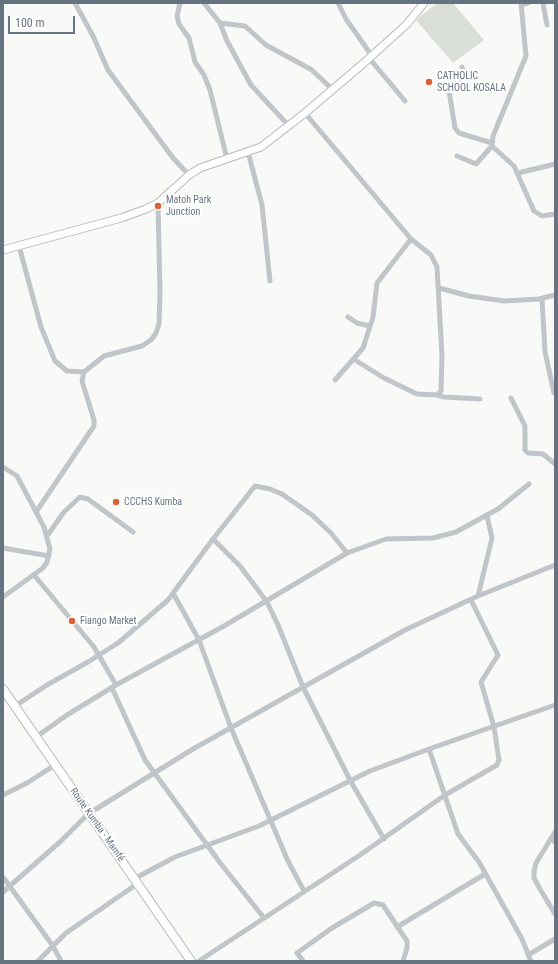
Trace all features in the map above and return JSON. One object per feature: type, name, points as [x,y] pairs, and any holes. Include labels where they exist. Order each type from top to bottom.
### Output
[{"type":"highway","name":"Route Kumba - Mamfé","points":[[3,690],[191,961]]},
{"type":"main road","points":[[3,250],[121,218],[158,203],[189,175],[209,164],[261,147],[333,90],[407,24],[421,5]]},
{"type":"street","points":[[75,3],[91,30],[108,70],[173,158],[189,175]]},
{"type":"street","points":[[180,3],[177,16],[179,24],[189,38],[195,62],[204,76],[210,90],[227,159]]},
{"type":"street","points":[[204,3],[220,23],[227,41],[251,85],[289,126]]},
{"type":"street","points":[[338,3],[346,19],[370,57],[405,101]]},
{"type":"street","points":[[457,156],[476,164],[492,144],[493,136],[526,56],[521,4],[528,3]]},
{"type":"street","points":[[543,3],[547,25]]},
{"type":"street","points":[[220,23],[245,26],[266,45],[312,70],[333,90]]},
{"type":"street","points":[[462,67],[464,73],[449,91],[455,128],[459,133],[492,144],[509,160],[518,173],[534,211],[542,216],[555,214]]},
{"type":"street","points":[[305,113],[411,239],[431,255],[437,268],[442,356],[442,387],[441,391],[437,395]]},
{"type":"street","points":[[248,152],[262,205],[270,280]]},
{"type":"street","points":[[518,173],[555,164]]},
{"type":"street","points":[[36,512],[94,426],[94,420],[82,381],[84,372],[104,356],[142,346],[152,339],[156,333],[159,324],[160,292],[158,203]]},
{"type":"street","points":[[335,380],[355,360],[363,348],[370,326],[377,283],[411,239]]},
{"type":"street","points":[[18,246],[41,328],[55,361],[67,371],[84,372]]},
{"type":"street","points":[[439,288],[465,296],[499,301],[542,298],[555,295]]},
{"type":"street","points":[[542,298],[545,352],[554,393]]},
{"type":"street","points":[[348,317],[357,323],[370,326]]},
{"type":"street","points":[[355,360],[411,392],[422,395],[480,399]]},
{"type":"street","points":[[512,398],[525,426],[525,450],[528,453],[543,454],[555,464]]},
{"type":"street","points":[[3,467],[17,476],[50,543],[49,556],[43,568],[3,597]]},
{"type":"street","points":[[36,737],[67,715],[114,687],[267,602],[347,554],[386,539],[444,536],[456,532],[487,516],[529,484]]},
{"type":"street","points":[[15,706],[46,684],[99,656],[118,643],[173,593],[252,488],[258,485],[282,494],[312,515],[327,528],[347,554]]},
{"type":"street","points":[[47,536],[64,512],[80,497],[88,499],[134,532]]},
{"type":"street","points":[[478,596],[492,538],[487,516]]},
{"type":"street","points":[[213,538],[240,566],[267,602],[303,687],[350,780],[384,839]]},
{"type":"street","points":[[3,548],[49,556]]},
{"type":"street","points":[[3,892],[61,841],[88,814],[155,772],[404,630],[478,596],[555,565]]},
{"type":"street","points":[[34,575],[92,644],[114,687],[137,745],[221,864],[264,918]]},
{"type":"street","points":[[173,593],[199,640],[231,728],[288,860],[304,891]]},
{"type":"street","points":[[199,961],[384,839],[445,795],[498,763],[494,727],[481,682],[498,655],[471,600]]},
{"type":"street","points":[[38,961],[78,924],[136,881],[175,857],[271,820],[350,780],[429,749],[555,704]]},
{"type":"street","points":[[429,749],[458,834],[485,874],[522,939],[529,959],[555,939]]},
{"type":"street","points":[[3,795],[27,783],[55,765]]},
{"type":"street","points":[[555,832],[536,863],[534,871],[534,878],[555,914]]},
{"type":"street","points":[[551,838],[555,842]]},
{"type":"street","points":[[397,926],[485,874]]},
{"type":"street","points":[[3,876],[53,946],[61,961]]},
{"type":"street","points":[[303,961],[297,953],[355,913],[374,903],[383,905],[407,941],[407,948],[402,961]]},
{"type":"shaded area","points":[[437,3],[453,3],[484,40],[453,63],[416,20]]},
{"type":"place","name":"CATHOLIC SCHOOL KOSALA","points":[[429,82]]},
{"type":"place","name":"Matoh Park Junction","points":[[158,206]]},
{"type":"place","name":"CCCHS Kumba","points":[[116,502]]},
{"type":"place","name":"Fiango Market","points":[[72,621]]}]
